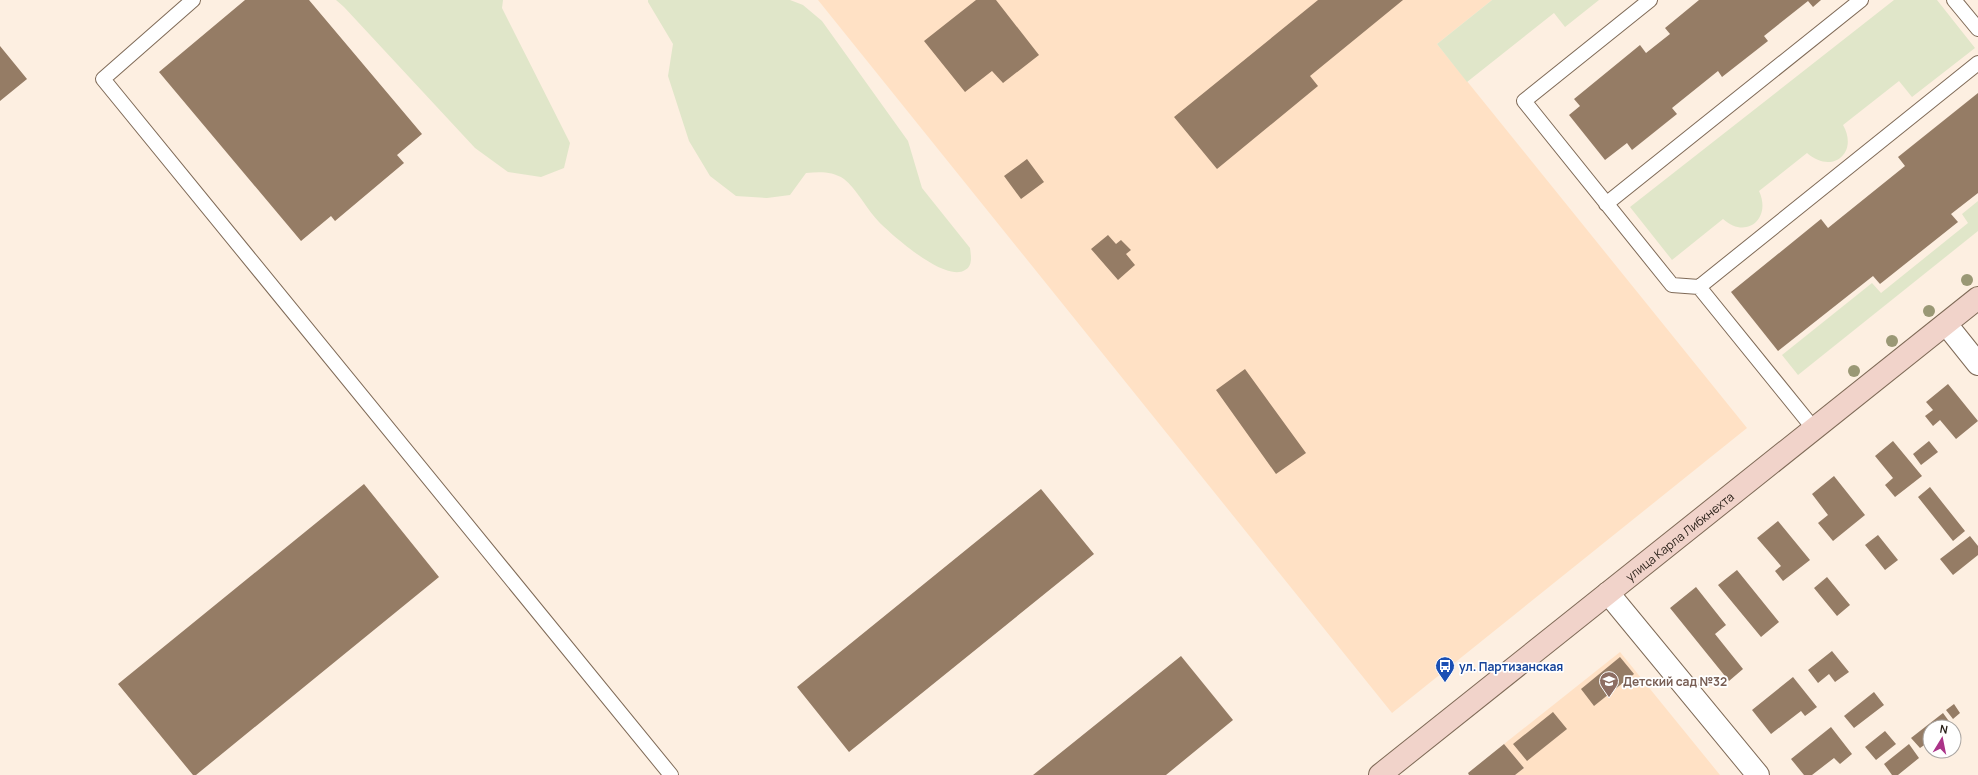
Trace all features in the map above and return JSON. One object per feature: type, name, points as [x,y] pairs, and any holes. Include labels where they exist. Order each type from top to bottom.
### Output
[{"type":"street","name":"улица Карла Либкнехта","points":[[1380,775],[1978,298]]},
{"type":"street","points":[[1946,324],[1978,364]]},
{"type":"street","points":[[1608,593],[1758,775]]},
{"type":"lane","points":[[193,0],[102,78],[671,775]]},
{"type":"lane","points":[[1650,0],[1524,101],[1672,285],[1699,287],[1978,63]]},
{"type":"lane","points":[[1606,204],[1861,0]]},
{"type":"lane","points":[[1954,0],[1978,29]]},
{"type":"lane","points":[[1699,287],[1814,429]]},
{"type":"shaded area","points":[[818,0],[1492,0],[1437,44],[1747,428],[1392,713]]},
{"type":"shaded area","name":"Детский сад №32","points":[[1620,652],[1720,775],[1515,775],[1524,768],[1504,744]]},
{"type":"green space","points":[[336,0],[503,0],[502,8],[570,143],[564,168],[541,177],[508,172],[475,148]]},
{"type":"green space","points":[[648,0],[790,0],[803,5],[822,21],[908,141],[922,188],[970,248],[971,260],[968,268],[956,272],[946,270],[933,264],[907,247],[879,222],[848,183],[839,176],[821,172],[806,173],[790,195],[767,198],[736,196],[710,176],[689,141],[668,76],[673,44]]},
{"type":"green space","points":[[1492,0],[1599,0],[1565,27],[1554,13],[1467,82],[1437,44]]},
{"type":"green space","points":[[1894,0],[1937,0],[1975,48],[1912,97],[1899,81],[1843,125],[1847,135],[1848,144],[1845,152],[1840,158],[1834,161],[1825,162],[1816,159],[1807,153],[1759,191],[1762,201],[1762,210],[1759,218],[1754,223],[1748,227],[1740,227],[1732,225],[1723,219],[1672,260],[1630,207]]},
{"type":"green space","points":[[1978,201],[1978,231],[1798,375],[1782,355],[1872,283],[1881,293],[1968,223],[1962,214]]},
{"type":"building","points":[[245,0],[309,0],[422,134],[397,155],[404,163],[335,221],[331,216],[301,241],[159,72]]},
{"type":"building","points":[[976,0],[996,0],[1039,55],[1003,83],[992,71],[965,92],[924,41]]},
{"type":"building","points":[[1318,0],[1403,0],[1310,76],[1318,86],[1217,169],[1174,117]]},
{"type":"building","points":[[1699,0],[1821,0],[1813,7],[1808,1],[1764,36],[1768,41],[1722,77],[1718,71],[1672,108],[1677,114],[1632,150],[1627,143],[1605,160],[1569,115],[1580,106],[1574,99],[1640,45],[1646,53],[1670,34],[1665,28]]},
{"type":"building","points":[[0,46],[27,79],[0,101]]},
{"type":"building","points":[[1978,93],[1978,193],[1951,214],[1958,222],[1880,284],[1873,276],[1778,351],[1731,292],[1821,219],[1828,228],[1905,166],[1898,157]]},
{"type":"building","points":[[1027,159],[1044,182],[1021,199],[1004,176]]},
{"type":"building","points":[[1108,235],[1116,244],[1121,240],[1131,250],[1126,254],[1135,265],[1118,280],[1091,249]]},
{"type":"building","points":[[1245,369],[1306,453],[1276,474],[1216,390]]},
{"type":"building","points":[[1948,384],[1978,421],[1956,439],[1940,420],[1933,426],[1925,416],[1933,410],[1926,402]]},
{"type":"building","points":[[1893,441],[1922,476],[1895,497],[1885,485],[1893,478],[1875,456]]},
{"type":"building","points":[[1929,441],[1938,452],[1921,465],[1913,454]]},
{"type":"building","points":[[1834,476],[1865,515],[1833,541],[1818,523],[1828,515],[1812,494]]},
{"type":"building","points":[[364,484],[439,577],[196,775],[193,775],[118,684]]},
{"type":"building","points":[[1930,487],[1965,531],[1953,541],[1918,497]]},
{"type":"building","points":[[1041,489],[1094,554],[849,752],[797,687]]},
{"type":"building","points":[[1778,521],[1810,560],[1783,581],[1775,571],[1781,566],[1757,538]]},
{"type":"building","points":[[1878,535],[1898,560],[1885,570],[1865,545]]},
{"type":"building","points":[[1970,536],[1978,546],[1978,555],[1953,575],[1940,559]]},
{"type":"building","points":[[1737,570],[1779,622],[1761,637],[1718,585]]},
{"type":"building","points":[[1827,577],[1850,605],[1837,616],[1814,588]]},
{"type":"building","points":[[1696,587],[1726,625],[1715,634],[1743,669],[1729,681],[1670,608]]},
{"type":"building","points":[[1832,651],[1849,672],[1835,682],[1829,674],[1818,683],[1808,670]]},
{"type":"building","points":[[1181,656],[1233,720],[1166,775],[1033,775]]},
{"type":"building","points":[[1620,657],[1634,674],[1594,706],[1581,689]]},
{"type":"building","points":[[1793,677],[1817,707],[1805,716],[1801,711],[1771,734],[1752,710]]},
{"type":"building","points":[[1874,692],[1884,705],[1854,728],[1844,716]]},
{"type":"building","points":[[1954,704],[1960,713],[1953,719],[1946,710]]},
{"type":"building","points":[[1553,712],[1567,729],[1527,761],[1513,744]]},
{"type":"building","points":[[1943,713],[1947,719],[1935,719]]},
{"type":"building","points":[[1831,727],[1852,754],[1840,764],[1834,758],[1812,775],[1804,775],[1791,759]]},
{"type":"building","points":[[1922,729],[1922,747],[1920,748],[1911,738]]},
{"type":"building","points":[[1885,731],[1896,744],[1876,760],[1865,747]]},
{"type":"building","points":[[1504,744],[1524,768],[1515,775],[1469,775],[1468,773]]},
{"type":"building","points":[[1909,744],[1919,758],[1898,775],[1892,775],[1884,764]]},
{"type":"place","name":"ул. Партизанская","points":[[1445,683]]},
{"type":"place","name":"Детский сад №32","points":[[1609,698]]}]
